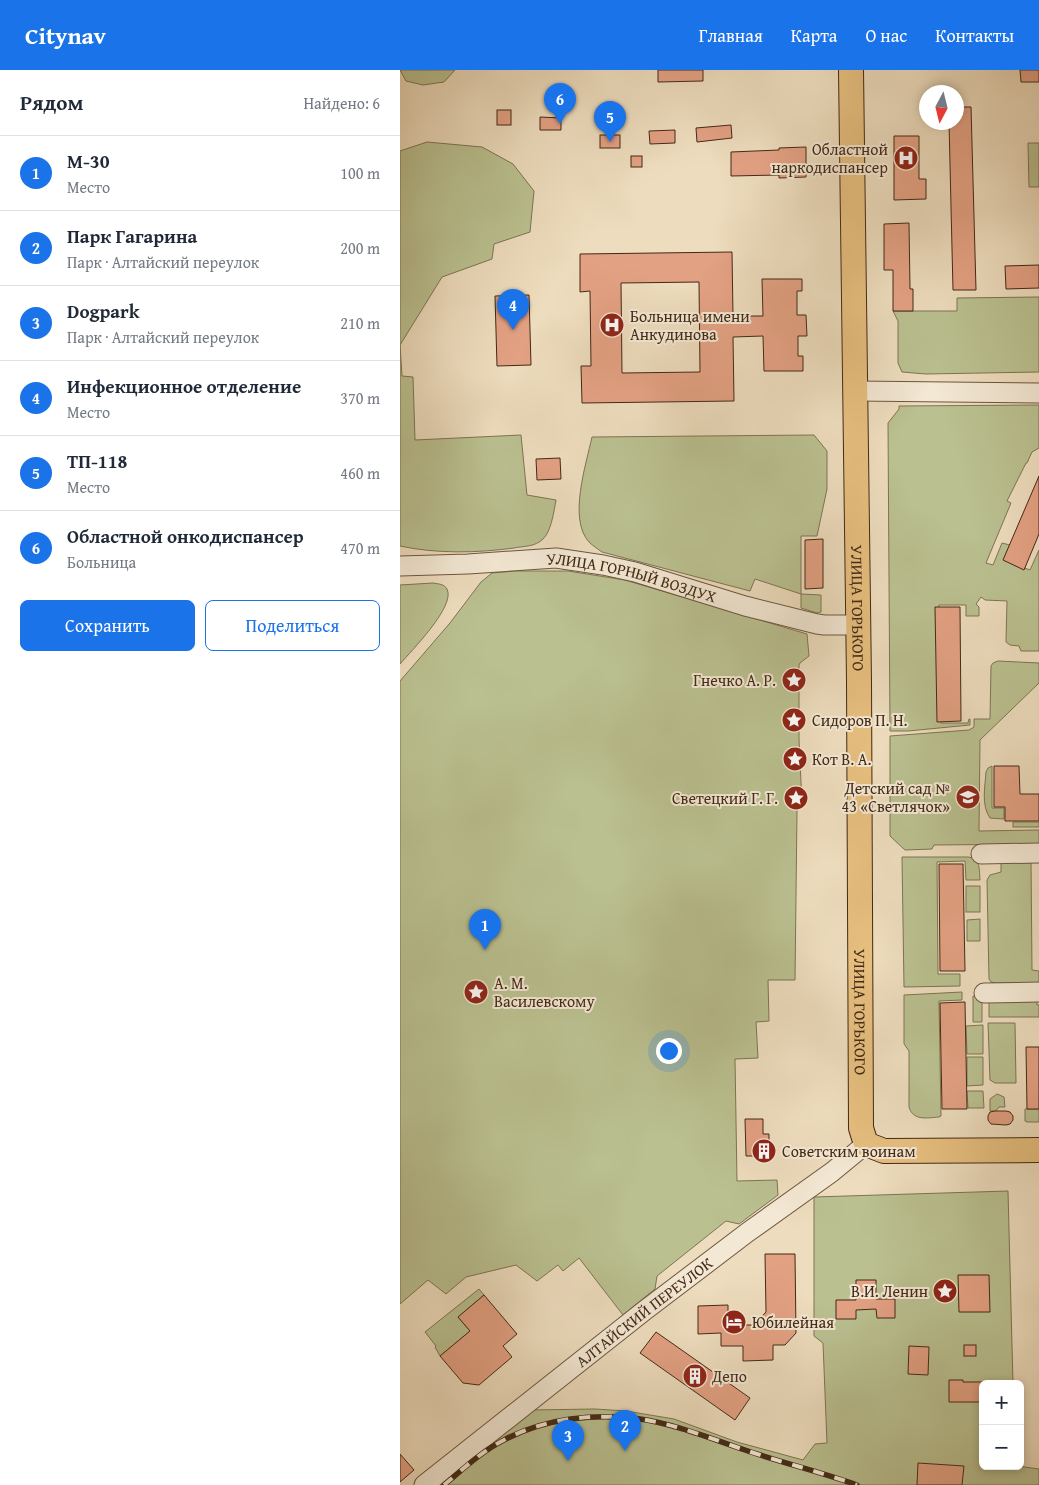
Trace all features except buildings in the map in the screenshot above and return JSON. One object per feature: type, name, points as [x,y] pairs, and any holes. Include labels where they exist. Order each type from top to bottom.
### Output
[{"type":"main road","name":"УЛИЦА ГОРЬКОГО","points":[[851,70],[858,625],[861,1128],[866,1144]]},
{"type":"main road","points":[[866,1144],[884,1151],[1039,1150]]},
{"type":"street","points":[[855,391],[1039,393]]},
{"type":"street","name":"УЛИЦА ГОРНЫЙ ВОЗДУХ","points":[[400,566],[556,558],[635,572],[745,606],[817,624],[858,625]]},
{"type":"street","points":[[981,854],[1039,853]]},
{"type":"street","points":[[984,993],[1039,992]]},
{"type":"street","name":"АЛТАЙСКИЙ ПЕРЕУЛОК","points":[[424,1485],[644,1311],[748,1232],[832,1172],[866,1144]]},
{"type":"green space","points":[[400,70],[455,70],[444,82],[423,85],[406,81]]},
{"type":"green space","points":[[427,142],[482,147],[513,164],[534,191],[530,232],[494,244],[492,259],[442,277],[400,345],[400,151]]},
{"type":"green space","points":[[1028,143],[1039,143],[1039,187],[1029,187]]},
{"type":"green space","points":[[1039,297],[1039,372],[926,374],[902,372],[898,363],[898,321],[893,311],[957,311],[957,298]]},
{"type":"green space","points":[[400,345],[402,376],[413,377],[415,440],[521,435],[527,495],[556,500],[550,526],[546,536],[540,542],[533,545],[500,550],[471,552],[414,549],[400,546]]},
{"type":"green space","points":[[1039,405],[1039,448],[1032,452],[1007,501],[1011,503],[986,563],[993,565],[1002,543],[1010,545],[1004,560],[1030,570],[1039,550],[1039,651],[1021,651],[1019,646],[1010,645],[1006,642],[1007,601],[985,600],[981,597],[976,604],[979,607],[979,616],[966,616],[966,605],[939,605],[941,723],[968,723],[970,719],[970,725],[890,731],[888,423],[899,409],[899,406]]},
{"type":"green space","points":[[814,435],[827,451],[827,489],[817,536],[801,536],[801,594],[755,579],[750,591],[602,552],[594,546],[583,532],[579,506],[580,491],[592,437]]},
{"type":"green space","points":[[568,571],[625,580],[807,634],[809,656],[799,665],[799,739],[802,804],[797,811],[795,980],[768,980],[769,1021],[756,1022],[758,1058],[735,1059],[737,1181],[777,1180],[778,1195],[739,1224],[726,1221],[657,1276],[655,1289],[623,1315],[579,1258],[563,1271],[558,1265],[537,1281],[516,1265],[466,1277],[446,1294],[428,1280],[400,1304],[400,681],[450,623],[481,582],[492,573]]},
{"type":"green space","points":[[433,583],[446,587],[448,597],[445,606],[431,628],[400,664],[400,585]]},
{"type":"green space","points":[[801,594],[821,595],[821,612],[817,613],[801,608]]},
{"type":"green space","points":[[998,661],[1039,663],[1039,683],[980,740],[979,831],[1039,830],[1039,844],[934,845],[932,849],[905,850],[890,836],[890,736],[969,730],[974,727],[974,719],[990,719],[991,666]]},
{"type":"green space","points":[[992,766],[992,808],[1004,808],[1004,819],[990,818],[985,807],[986,772]]},
{"type":"green space","points":[[1013,822],[1039,822],[1039,827],[1013,827]]},
{"type":"green space","points":[[902,857],[969,857],[977,863],[980,880],[966,880],[965,861],[937,862],[938,974],[960,974],[960,986],[904,987]]},
{"type":"green space","points":[[1001,861],[1031,861],[1032,970],[1039,971],[1039,983],[996,983],[991,982],[989,979],[987,880],[990,875],[1001,872]]},
{"type":"green space","points":[[966,886],[980,886],[980,912],[966,912]]},
{"type":"green space","points":[[980,919],[980,941],[967,941],[967,920]]},
{"type":"green space","points":[[962,992],[962,1000],[939,1001],[941,1116],[917,1117],[909,1107],[909,1051],[904,1044],[904,995]]},
{"type":"green space","points":[[973,996],[982,1000],[982,1022],[973,1022]]},
{"type":"green space","points":[[1037,999],[1039,1017],[989,1017],[989,1000]]},
{"type":"green space","points":[[988,1023],[1015,1023],[1016,1083],[995,1083],[990,1080]]},
{"type":"green space","points":[[983,1025],[983,1054],[967,1054],[966,1026]]},
{"type":"green space","points":[[967,1057],[983,1057],[983,1085],[967,1086]]},
{"type":"green space","points":[[967,1091],[983,1091],[984,1108],[968,1108]]},
{"type":"green space","points":[[997,1094],[1004,1097],[1005,1107],[999,1107],[996,1111],[990,1111],[990,1099]]},
{"type":"green space","points":[[1025,1109],[1039,1109],[1039,1122],[1025,1121]]},
{"type":"green space","points":[[1008,1191],[1013,1380],[979,1380],[979,1470],[1024,1470],[1024,1467],[1039,1469],[1039,1485],[439,1485],[531,1410],[595,1409],[626,1411],[674,1419],[737,1442],[803,1460],[815,1444],[827,1443],[823,1343],[814,1336],[814,1197]]},
{"type":"green space","points":[[479,1289],[484,1295],[458,1317],[470,1331],[440,1356],[436,1346],[425,1332]]},
{"type":"railway","points":[[444,1485],[488,1449],[504,1440],[553,1422],[588,1417],[623,1417],[667,1424],[857,1485]]},
{"type":"place","name":"Областной онкодиспансер","points":[[560,124]]},
{"type":"place","name":"ТП-118","points":[[610,142]]},
{"type":"place","name":"Областной наркодиспансер","points":[[906,158]]},
{"type":"place","name":"Больница имени Анкудинова","points":[[612,325]]},
{"type":"place","name":"Инфекционное отделение","points":[[513,330]]},
{"type":"place","name":"Гнечко А. Р.","points":[[794,680]]},
{"type":"place","name":"Сидоров П. Н.","points":[[794,720]]},
{"type":"place","name":"Кот В. А.","points":[[795,759]]},
{"type":"place","name":"Детский сад № 43 «Светлячок»","points":[[968,797]]},
{"type":"place","name":"Светецкий Г. Г.","points":[[796,798]]},
{"type":"place","name":"М-30","points":[[485,950]]},
{"type":"place","name":"А. М. Василевскому","points":[[476,992]]},
{"type":"place","name":"Советским воинам","points":[[764,1151]]},
{"type":"place","name":"В.И. Ленин","points":[[945,1291]]},
{"type":"place","name":"Юбилейная","points":[[734,1322]]},
{"type":"place","name":"Депо","points":[[695,1376]]},
{"type":"place","name":"Парк Гагарина","points":[[625,1451]]},
{"type":"place","name":"Dogpark","points":[[568,1461]]}]
